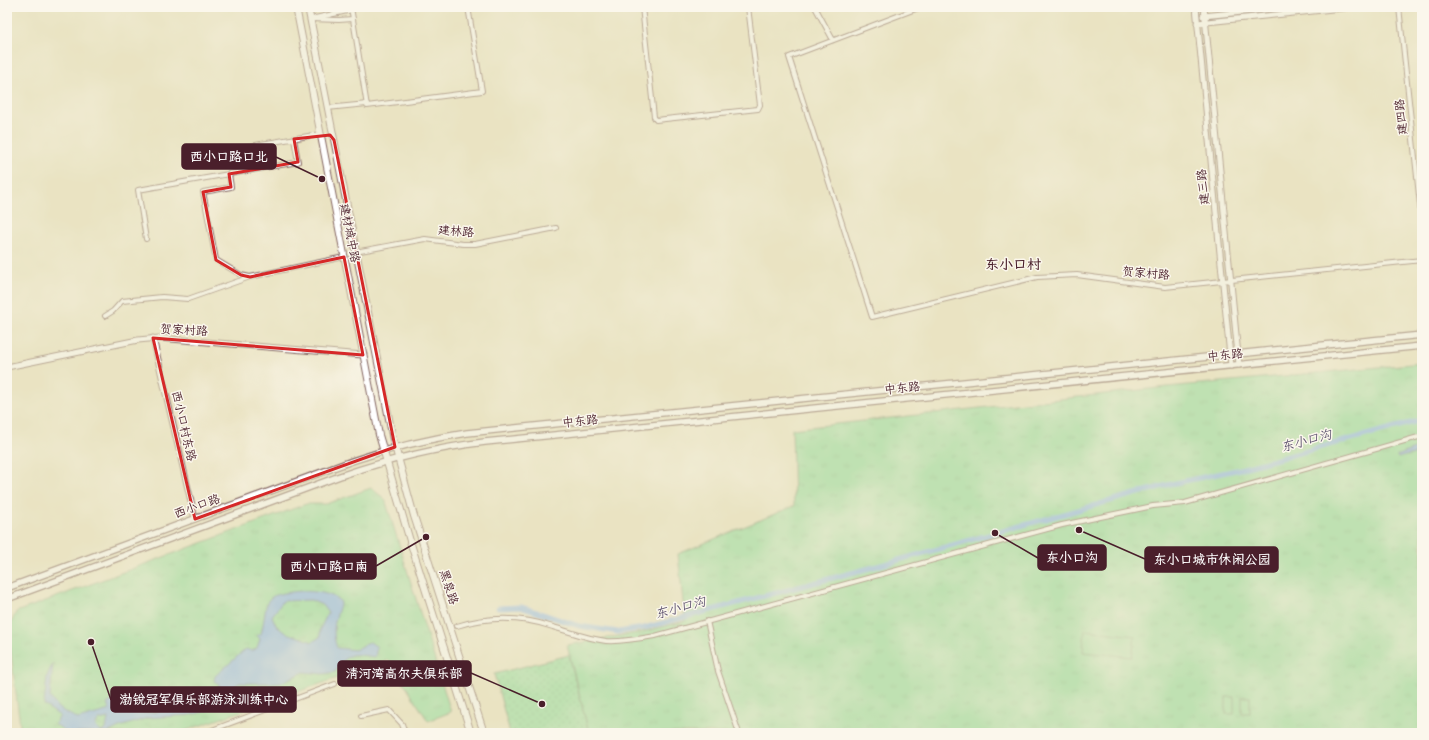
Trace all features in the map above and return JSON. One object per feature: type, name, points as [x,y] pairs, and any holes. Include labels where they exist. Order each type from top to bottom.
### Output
[{"type":"main road","name":"建材城中路","points":[[296,7],[363,354],[386,461]]},
{"type":"main road","name":"建材城中路","points":[[308,7],[355,252],[395,447]]},
{"type":"main road","points":[[318,122],[320,125],[325,127],[329,124],[330,120]]},
{"type":"main road","points":[[322,141],[322,138],[327,134],[334,140]]},
{"type":"main road","name":"中东路","points":[[395,447],[467,433],[1422,335]]},
{"type":"main road","name":"中东路","points":[[386,461],[444,447],[485,442],[1422,346]]},
{"type":"main road","name":"西小口路","points":[[7,588],[383,450],[395,447]]},
{"type":"main road","name":"黑泉路","points":[[395,447],[484,733]]},
{"type":"main road","name":"西小口路","points":[[7,599],[340,476],[386,461]]},
{"type":"main road","name":"黑泉路","points":[[386,461],[437,627],[472,733]]},
{"type":"street","points":[[328,108],[366,104],[367,106],[482,91],[468,7]]},
{"type":"street","points":[[642,7],[654,117],[656,120],[758,109],[760,105],[748,7]]},
{"type":"street","points":[[815,7],[833,40],[921,7]]},
{"type":"street","name":"建三路","points":[[1196,7],[1231,366]]},
{"type":"street","name":"建三路","points":[[1204,7],[1239,365]]},
{"type":"street","points":[[1197,17],[1293,7]]},
{"type":"street","points":[[1197,23],[1352,7]]},
{"type":"street","name":"建四路","points":[[1399,7],[1422,224]]},
{"type":"street","points":[[310,19],[352,9],[366,104]]},
{"type":"street","points":[[310,19],[353,19]]},
{"type":"street","name":"贺家村路","points":[[833,40],[789,57],[872,317],[1037,277],[1077,275],[1166,287],[1422,260]]},
{"type":"street","points":[[232,149],[320,134]]},
{"type":"street","points":[[146,239],[138,190],[298,162],[294,139]]},
{"type":"street","points":[[229,174],[232,187],[203,192],[216,260],[241,275],[250,277]]},
{"type":"street","name":"建林路","points":[[355,252],[425,239],[462,244],[475,244],[556,228]]},
{"type":"street","points":[[105,316],[113,311],[122,301],[162,298],[188,299],[250,277],[344,257]]},
{"type":"street","name":"贺家村路","points":[[7,367],[153,338],[172,338],[363,354]]},
{"type":"street","name":"西小口村东路","points":[[153,338],[195,519]]},
{"type":"street","points":[[457,626],[475,620],[516,618],[538,622],[577,636],[606,641],[627,641],[655,636],[1062,526],[1153,506],[1184,503],[1422,436]]},
{"type":"street","points":[[707,621],[718,671],[739,733]]},
{"type":"street","points":[[204,733],[335,684]]},
{"type":"street","points":[[361,716],[389,710],[402,724],[405,733]]},
{"type":"highlighted area","points":[[330,135],[334,140],[395,447],[195,519],[153,338],[363,355],[344,257],[250,277],[241,275],[216,260],[203,192],[231,187],[229,174],[298,162],[294,139]]},
{"type":"green space","points":[[1422,363],[1422,733],[589,733],[567,645],[642,632],[685,621],[678,554],[794,506],[792,429],[1167,387]]},
{"type":"green space","points":[[371,488],[385,499],[451,712],[428,721],[389,660],[179,733],[21,733],[8,630],[16,612],[306,504],[326,504]]},
{"type":"green space","points":[[1085,630],[1135,636],[1132,657],[1083,652]]},
{"type":"green space","points":[[569,655],[589,733],[510,733],[494,674]]},
{"type":"green space","points":[[1226,697],[1234,697],[1234,714],[1226,714]]},
{"type":"green space","points":[[1242,697],[1250,697],[1250,713],[1242,713]]},
{"type":"water","points":[[1422,446],[1422,455],[1420,452],[1398,458],[1397,456]]},
{"type":"water","points":[[302,591],[318,592],[328,594],[337,599],[341,602],[334,625],[334,636],[337,648],[355,650],[370,642],[377,647],[375,657],[351,655],[344,660],[335,672],[323,674],[304,672],[280,683],[239,683],[230,689],[207,711],[190,715],[148,718],[119,727],[107,733],[68,733],[55,724],[60,716],[44,705],[47,676],[53,663],[50,697],[58,708],[78,719],[110,710],[107,704],[121,695],[126,705],[143,713],[201,708],[213,702],[220,691],[219,685],[214,681],[215,676],[246,649],[252,651],[257,648],[260,639],[257,635],[261,634],[268,600],[278,594]],"holes":[[[311,600],[322,605],[328,613],[320,629],[320,637],[312,642],[288,634],[279,628],[275,623],[272,616],[283,601]],[[108,718],[106,729],[101,732],[95,726],[99,720]]]},
{"type":"waterway","name":"东小口沟","points":[[498,608],[521,607],[579,626],[618,632],[644,628],[881,565],[1171,484],[1236,470],[1422,420]]},
{"type":"place","name":"西小口路口北","points":[[322,179]]},
{"type":"place","name":"东小口城市休闲公园","points":[[1079,530]]},
{"type":"place","name":"东小口沟","points":[[995,533]]},
{"type":"place","name":"西小口路口南","points":[[426,537]]},
{"type":"place","name":"渤锐冠军俱乐部游泳训练中心","points":[[91,642]]},
{"type":"place","name":"清河湾高尔夫俱乐部","points":[[542,704]]},
{"type":"district","name":"东小口村","points":[[1013,264]]}]
